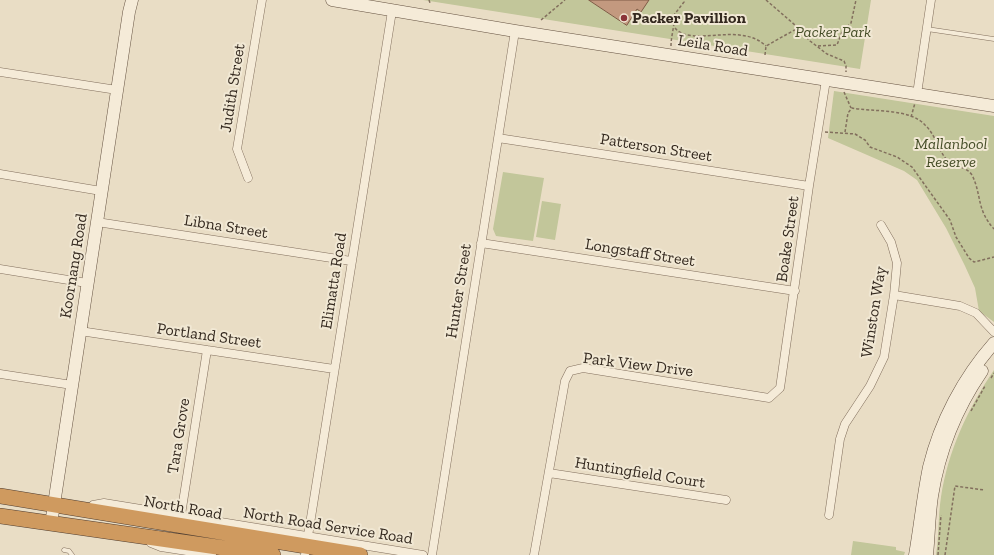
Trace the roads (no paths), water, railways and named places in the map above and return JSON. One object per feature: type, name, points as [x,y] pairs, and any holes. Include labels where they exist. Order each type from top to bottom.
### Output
[{"type":"highway","name":"North Road","points":[[0,496],[88,510],[180,521],[360,555]]},
{"type":"highway","name":"North Road","points":[[0,516],[131,536],[273,555]]},
{"type":"street","name":"Koornang Road","points":[[51,524],[129,6],[132,0]]},
{"type":"street","name":"Judith Street","points":[[248,178],[237,149],[262,0]]},
{"type":"street","name":"Leila Road","points":[[332,0],[350,1],[392,11],[994,106]]},
{"type":"street","points":[[917,94],[930,0]]},
{"type":"street","name":"Elimatta Road","points":[[306,546],[392,11]]},
{"type":"street","name":"Hunter Street","points":[[432,555],[515,31]]},
{"type":"street","points":[[0,72],[117,90]]},
{"type":"street","name":"Boake Street","points":[[769,398],[780,388],[826,80]]},
{"type":"street","name":"Patterson Street","points":[[498,138],[809,186]]},
{"type":"street","points":[[0,174],[102,191]]},
{"type":"street","name":"Libna Street","points":[[97,222],[351,261]]},
{"type":"street","name":"Winston Way","points":[[828,515],[844,424],[870,386],[884,357],[894,295],[897,263],[891,242],[881,225]]},
{"type":"street","name":"Longstaff Street","points":[[481,243],[795,291]]},
{"type":"street","points":[[0,269],[87,283]]},
{"type":"street","points":[[894,295],[960,306],[976,313],[994,332]]},
{"type":"street","name":"Portland Street","points":[[80,331],[334,369]]},
{"type":"street","points":[[915,555],[926,484],[942,428],[966,382],[994,343]]},
{"type":"street","name":"Tara Grove","points":[[180,521],[207,350]]},
{"type":"street","points":[[927,555],[932,497],[943,452],[965,400],[994,356]]},
{"type":"street","name":"Park View Drive","points":[[534,555],[565,380],[570,371],[583,368],[769,398]]},
{"type":"street","points":[[0,374],[72,386]]},
{"type":"street","name":"Huntingfield Court","points":[[549,473],[726,500]]},
{"type":"street","points":[[131,536],[161,547],[212,555]]},
{"type":"street","name":"North Road Service Road","points":[[306,546],[423,555]]},
{"type":"lane","points":[[926,29],[994,39]]},
{"type":"lane","points":[[64,550],[69,551],[72,555]]},
{"type":"place","name":"Packer Pavillion","points":[[624,18]]},
{"type":"park label","name":"Packer Park","points":[[833,32]]},
{"type":"park label","name":"Mallanbool Reserve","points":[[951,153]]}]
